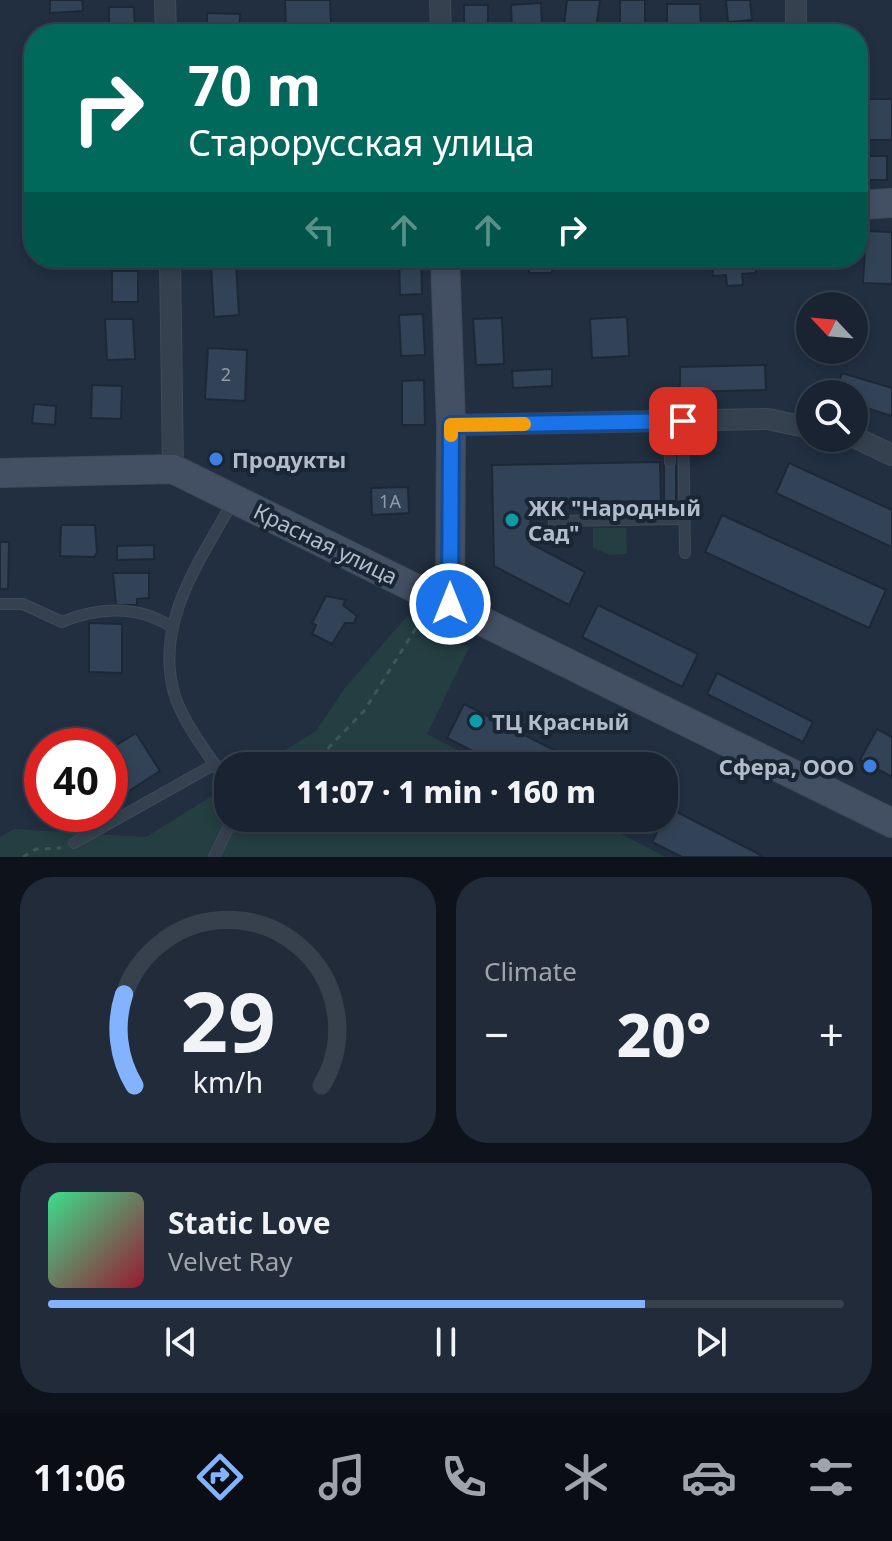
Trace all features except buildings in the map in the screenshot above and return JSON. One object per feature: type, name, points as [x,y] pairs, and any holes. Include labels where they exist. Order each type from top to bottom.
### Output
[{"type":"street","points":[[165,0],[166,24]]},
{"type":"street","points":[[440,0],[441,24]]},
{"type":"street","points":[[796,0],[796,24]]},
{"type":"street","points":[[868,204],[892,203]]},
{"type":"street","points":[[170,268],[173,469]]},
{"type":"street","points":[[443,600],[451,425],[445,268]]},
{"type":"street","points":[[451,425],[768,419],[796,425]]},
{"type":"street","points":[[868,444],[892,455]]},
{"type":"street","name":"Красная улица","points":[[0,473],[173,469],[892,823]]},
{"type":"lane","points":[[670,462],[676,421]]},
{"type":"lane","points":[[676,421],[685,553]]},
{"type":"lane","points":[[214,762],[173,691],[170,626],[181,596],[234,499]]},
{"type":"lane","points":[[554,538],[554,521],[685,519]]},
{"type":"lane","points":[[0,604],[23,604],[62,622],[90,610],[151,614],[170,626]]},
{"type":"lane","points":[[74,843],[214,765]]},
{"type":"lane","points":[[214,857],[226,832]]},
{"type":"path","points":[[324,752],[364,711],[443,600]]},
{"type":"path","points":[[23,857],[36,849],[55,850],[74,843]]},
{"type":"green space","points":[[593,528],[626,528],[627,554],[610,555],[593,548]]},
{"type":"green space","points":[[407,616],[469,648],[427,734],[461,752],[282,752],[316,731],[345,688]]},
{"type":"green space","points":[[214,795],[214,832],[617,832],[666,857],[0,857],[0,837],[14,829],[146,837]]},
{"type":"slow traffic","points":[[451,435],[451,425],[524,424]]},
{"type":"place","name":"Продукты","points":[[216,459]]},
{"type":"place","name":"ЖК \"Народный Сад\"","points":[[512,520]]},
{"type":"place","name":"ТЦ Красный","points":[[476,721]]},
{"type":"place","name":"Сфера, ООО","points":[[870,766]]},
{"type":"route","points":[[450,604],[451,425],[683,421]]}]
